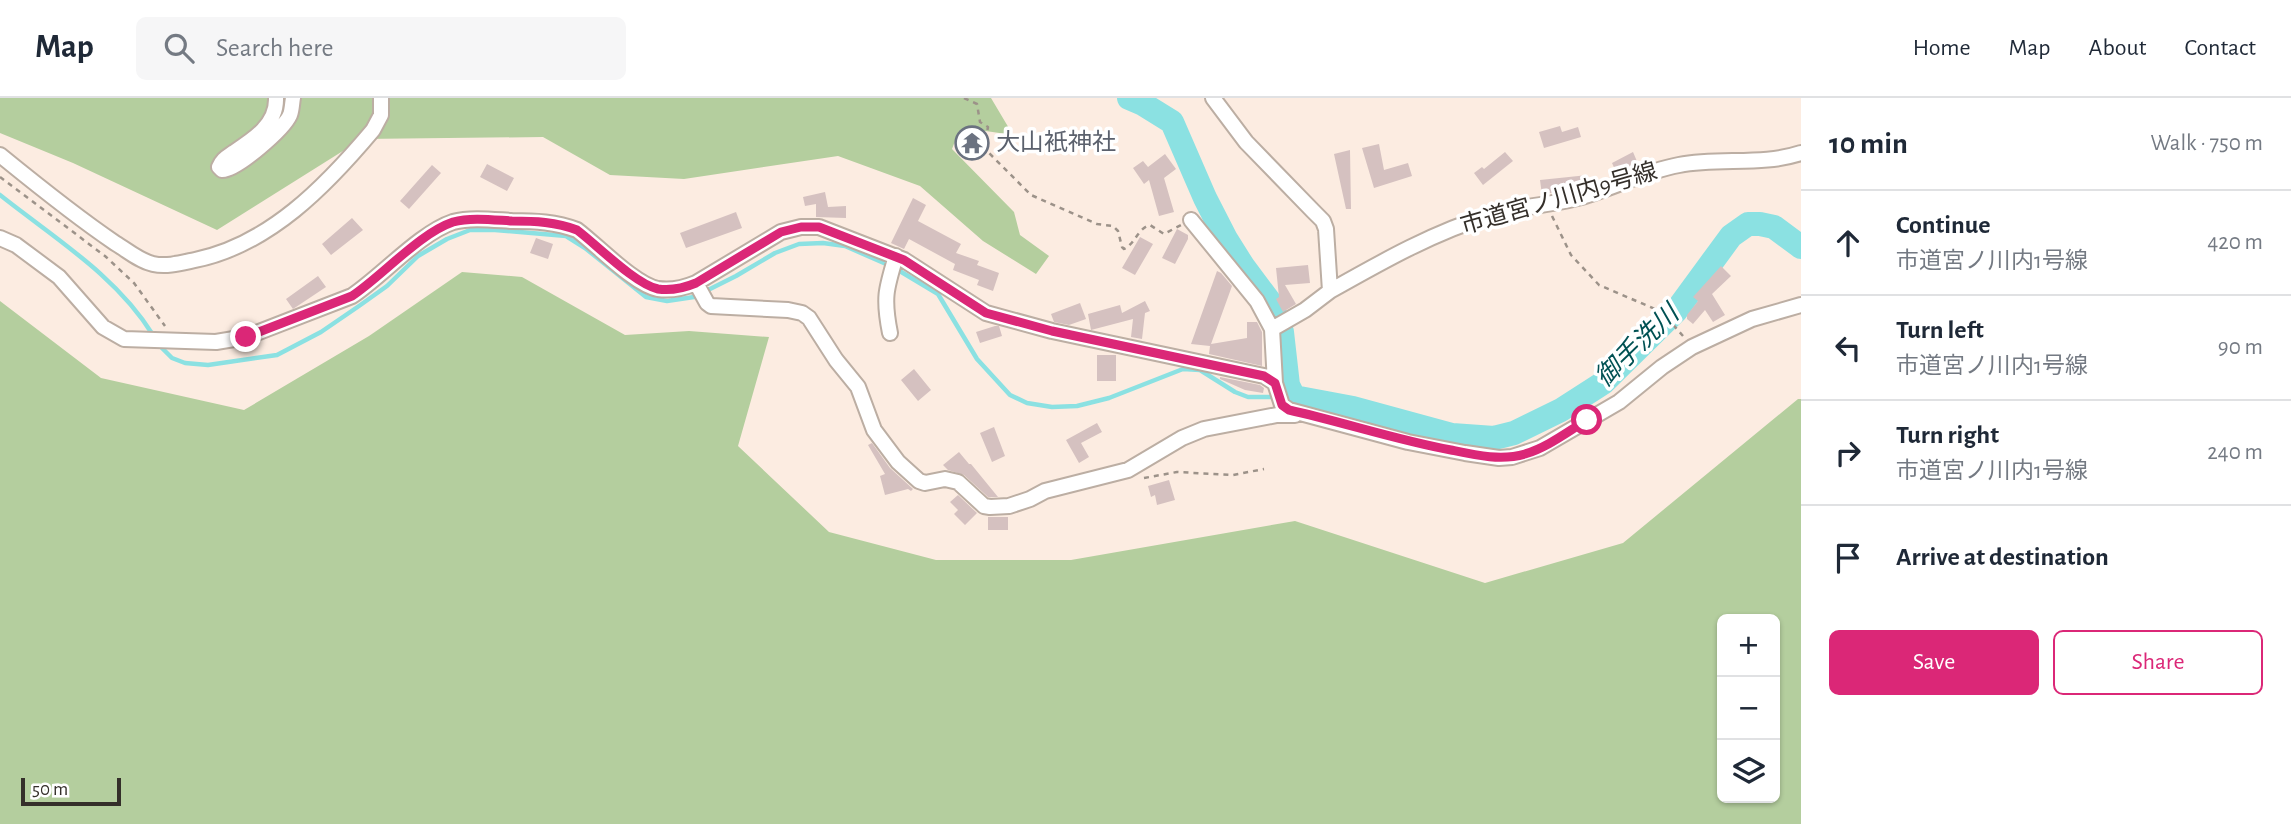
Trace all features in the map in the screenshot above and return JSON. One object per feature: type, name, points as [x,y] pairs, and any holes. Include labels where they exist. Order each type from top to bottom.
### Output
[{"type":"street","points":[[276,98],[276,111],[272,120],[223,159],[219,167],[222,170],[232,169],[277,132],[291,113],[293,98]]},
{"type":"street","points":[[0,155],[72,214],[139,258],[153,264],[172,265],[209,257],[244,245],[272,228],[297,208],[373,130],[381,115],[381,98]]},
{"type":"street","points":[[1213,98],[1246,142],[1323,221],[1328,241],[1330,291]]},
{"type":"street","name":"市道宮ノ川内9号線","points":[[1277,326],[1330,291],[1430,238],[1490,215],[1587,196],[1646,173],[1678,165],[1716,160],[1776,160],[1801,153]]},
{"type":"street","points":[[1191,220],[1229,263],[1277,326],[1278,391]]},
{"type":"street","points":[[0,238],[16,245],[59,277],[96,320],[111,333],[124,339],[216,342],[246,337],[338,302],[367,286],[420,242],[455,221],[513,221],[564,225],[577,230],[651,287],[673,289],[699,289],[772,237],[801,227],[827,229],[896,259],[986,313],[1052,331],[1264,376],[1278,391],[1289,410],[1408,442],[1499,458],[1526,454],[1552,442],[1619,402],[1692,347],[1752,319],[1801,304]]},
{"type":"street","points":[[890,333],[884,301],[896,259]]},
{"type":"street","points":[[699,289],[711,306],[775,308],[802,313],[809,318],[836,360],[858,387],[874,430],[898,463],[925,483],[945,479],[958,482],[984,506],[1009,506],[1045,491],[1128,470],[1182,438],[1204,429],[1283,414],[1321,418]]},
{"type":"path","points":[[964,98],[978,104],[980,122],[988,127],[987,151],[1031,195],[1097,224],[1113,226],[1118,231],[1124,249],[1129,247],[1146,226],[1150,225],[1164,233],[1191,220]]},
{"type":"path","points":[[977,146],[986,146]]},
{"type":"path","points":[[0,177],[105,256],[134,283],[169,342]]},
{"type":"path","points":[[1546,204],[1572,256],[1599,285],[1662,312],[1674,324]]},
{"type":"path","points":[[1136,480],[1177,472],[1233,475],[1264,469]]},
{"type":"green space","points":[[0,98],[991,98],[1013,135],[972,129],[957,136],[952,149],[1014,212],[1020,235],[1049,256],[1036,274],[983,241],[920,186],[838,156],[684,179],[610,175],[543,137],[362,139],[217,230],[73,163],[0,133]]},
{"type":"green space","points":[[462,272],[522,277],[625,335],[689,331],[769,337],[738,446],[829,532],[936,560],[1071,560],[1295,521],[1485,583],[1623,543],[1801,399],[1801,824],[0,824],[0,301],[101,378],[244,410],[369,336]]},
{"type":"building","points":[[1560,126],[1562,132],[1578,127],[1581,137],[1544,148],[1539,132]]},
{"type":"building","points":[[1379,144],[1384,170],[1408,163],[1412,176],[1374,188],[1362,148]]},
{"type":"building","points":[[1350,150],[1351,209],[1346,209],[1334,154]]},
{"type":"building","points":[[1505,152],[1513,161],[1483,185],[1474,173],[1482,167],[1484,169]]},
{"type":"building","points":[[1633,152],[1639,166],[1617,174],[1612,163]]},
{"type":"building","points":[[1165,154],[1176,169],[1164,178],[1174,212],[1159,216],[1149,180],[1144,184],[1133,168],[1143,161],[1148,167]]},
{"type":"building","points":[[487,164],[514,178],[507,191],[480,177]]},
{"type":"building","points":[[432,165],[441,173],[409,209],[400,201]]},
{"type":"building","points":[[1588,175],[1589,184],[1542,195],[1540,180]]},
{"type":"building","points":[[825,192],[828,207],[846,206],[846,218],[816,217],[816,204],[805,206],[803,197]]},
{"type":"building","points":[[913,198],[926,205],[918,221],[961,244],[956,253],[979,261],[977,265],[999,273],[993,291],[977,285],[979,280],[953,270],[955,264],[909,239],[904,249],[891,243]]},
{"type":"building","points":[[736,212],[742,228],[686,248],[680,233]]},
{"type":"building","points":[[352,218],[363,230],[331,255],[322,244]]},
{"type":"building","points":[[1177,229],[1188,235],[1188,239],[1175,264],[1162,258]]},
{"type":"building","points":[[1140,237],[1153,244],[1135,275],[1122,268]]},
{"type":"building","points":[[536,238],[553,244],[548,259],[530,253]]},
{"type":"building","points":[[1308,265],[1310,283],[1285,285],[1296,304],[1283,312],[1276,299],[1279,297],[1276,268]]},
{"type":"building","points":[[1721,266],[1731,276],[1712,294],[1725,315],[1713,322],[1705,310],[1693,324],[1687,319],[1687,315],[1698,301],[1693,297]]},
{"type":"building","points":[[1217,271],[1232,286],[1211,344],[1247,338],[1247,322],[1257,322],[1262,332],[1262,366],[1209,354],[1210,346],[1191,344]]},
{"type":"building","points":[[318,276],[326,287],[293,309],[286,299]]},
{"type":"building","points":[[1145,301],[1150,311],[1145,313],[1142,339],[1131,337],[1133,319],[1091,330],[1088,314],[1120,305],[1122,313]]},
{"type":"building","points":[[1080,303],[1086,319],[1069,325],[1054,322],[1051,314]]},
{"type":"building","points":[[999,326],[1002,336],[980,343],[976,332]]},
{"type":"building","points":[[1097,355],[1116,355],[1116,381],[1097,381]]},
{"type":"building","points":[[914,369],[931,390],[918,401],[901,380]]},
{"type":"building","points":[[1220,377],[1260,385],[1264,388],[1263,393],[1245,390]]},
{"type":"building","points":[[1097,423],[1102,432],[1081,443],[1089,457],[1079,463],[1066,440]]},
{"type":"building","points":[[994,427],[1005,456],[992,462],[980,433]]},
{"type":"building","points":[[872,443],[890,468],[913,489],[911,491],[908,489],[885,495],[880,476],[885,474],[868,445]]},
{"type":"building","points":[[959,452],[998,497],[988,497],[964,475],[948,470],[943,465]]},
{"type":"building","points":[[1169,480],[1175,500],[1157,505],[1155,495],[1151,497],[1148,486]]},
{"type":"building","points":[[958,495],[977,513],[965,525],[954,514],[958,510],[950,502]]},
{"type":"building","points":[[988,517],[1008,517],[1008,530],[988,530]]},
{"type":"waterway","name":"御手洗川","points":[[1129,98],[1172,122],[1226,239],[1270,302],[1282,332],[1288,385],[1294,397],[1353,408],[1452,435],[1494,438],[1514,433],[1561,410],[1603,383],[1676,311],[1731,236],[1748,224],[1774,227],[1801,247]]},
{"type":"waterway","points":[[0,195],[103,276],[138,314],[153,335]]},
{"type":"waterway","points":[[157,343],[172,358],[185,363],[208,365],[277,355],[321,332],[359,306],[387,286],[418,256],[447,239],[470,230],[566,236],[646,297],[667,301],[694,297],[775,253],[799,244],[823,243],[845,246],[893,267],[938,294],[977,359],[1010,395],[1027,403],[1052,407],[1077,406],[1109,398],[1183,369],[1200,370],[1248,397],[1294,397]]},
{"type":"place","name":"大山衹神社","points":[[972,143]]},
{"type":"route","points":[[246,337],[352,296],[420,242],[455,221],[552,222],[564,225],[577,230],[643,283],[666,290],[696,283],[781,232],[801,227],[819,227],[904,260],[986,313],[1052,331],[1264,376],[1275,383],[1282,405],[1289,410],[1408,442],[1499,458],[1512,457],[1540,448],[1587,420]]}]
